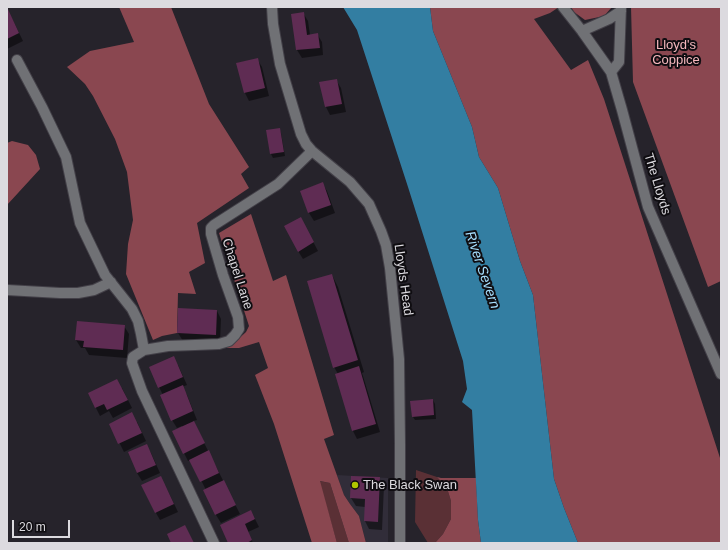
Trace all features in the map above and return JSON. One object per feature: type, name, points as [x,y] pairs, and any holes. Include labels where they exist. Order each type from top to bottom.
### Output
[{"type":"street","name":"Lloyds Head","points":[[272,7],[273,24],[280,64],[300,134],[312,151],[350,182],[370,204],[386,245],[390,268],[399,359],[400,543]]},
{"type":"street","name":"The Lloyds","points":[[563,7],[611,72],[648,207],[721,374]]},
{"type":"street","points":[[582,31],[609,18],[621,9]]},
{"type":"street","points":[[611,72],[619,62],[621,9]]},
{"type":"street","points":[[17,60],[66,157],[80,223],[105,275],[132,309],[138,321],[144,350],[133,357],[132,363],[134,372],[214,543]]},
{"type":"street","name":"Chapel Lane","points":[[144,350],[168,346],[219,344],[229,341],[239,329],[238,317],[223,275],[211,234],[211,228],[278,184],[312,151]]},
{"type":"street","points":[[7,290],[78,293],[94,290],[110,282]]},
{"type":"shaded area","points":[[416,470],[437,477],[447,488],[451,501],[451,519],[443,534],[435,543],[428,543],[415,522]]},
{"type":"shaded area","points":[[337,475],[388,478],[388,543],[366,543],[359,516],[344,495]]},
{"type":"shaded area","points":[[319,481],[330,483],[349,543],[337,543]]},
{"type":"green space","points":[[119,7],[171,7],[209,104],[249,167],[241,174],[249,188],[197,223],[205,263],[189,272],[196,294],[178,293],[177,333],[162,336],[153,340],[126,274],[128,244],[133,220],[127,172],[115,139],[93,96],[85,84],[67,67],[90,51],[134,42]]},
{"type":"green space","points":[[430,7],[559,7],[550,13],[534,19],[571,70],[588,60],[604,99],[721,461],[721,543],[578,543],[554,479],[533,295],[520,261],[498,188],[479,157],[472,127],[433,31]]},
{"type":"green space","points":[[571,7],[612,7],[604,16],[585,20],[574,12]]},
{"type":"green space","name":"Lloyd's Coppice","points":[[631,7],[721,7],[721,281],[708,287],[633,82]]},
{"type":"green space","points":[[12,141],[28,145],[36,155],[40,169],[7,205],[7,143]]},
{"type":"green space","points":[[251,214],[273,281],[286,275],[334,435],[324,439],[344,495],[359,516],[366,543],[349,543],[330,483],[320,481],[337,543],[312,543],[274,424],[255,375],[268,368],[259,342],[239,348],[225,348],[234,343],[246,332],[249,326],[219,233]]},
{"type":"green space","points":[[437,477],[476,478],[478,520],[481,543],[435,543],[443,534],[451,519],[451,501],[447,488]]},
{"type":"water","name":"River Severn","points":[[343,7],[430,7],[433,31],[472,127],[479,157],[498,188],[520,261],[533,295],[554,479],[578,543],[481,543],[478,520],[472,410],[462,402],[467,389],[463,361],[357,30]]},
{"type":"building","points":[[7,7],[19,33],[7,39]]},
{"type":"building","points":[[304,12],[307,35],[318,33],[320,48],[296,50],[291,14]]},
{"type":"building","points":[[258,58],[265,88],[244,93],[236,63]]},
{"type":"building","points":[[337,79],[342,104],[325,107],[319,82]]},
{"type":"building","points":[[280,128],[284,152],[270,154],[266,130]]},
{"type":"building","points":[[323,182],[331,205],[308,213],[300,191]]},
{"type":"building","points":[[301,217],[314,242],[298,252],[284,226]]},
{"type":"building","points":[[332,274],[358,360],[333,368],[307,281]]},
{"type":"building","points":[[178,308],[217,310],[216,335],[177,333]]},
{"type":"building","points":[[77,321],[125,325],[123,350],[83,347],[84,341],[75,340]]},
{"type":"building","points":[[174,356],[183,377],[158,388],[149,367]]},
{"type":"building","points":[[359,366],[376,424],[352,431],[335,374]]},
{"type":"building","points":[[117,379],[128,400],[107,410],[104,404],[95,408],[88,393]]},
{"type":"building","points":[[183,385],[193,411],[171,421],[160,395]]},
{"type":"building","points":[[433,399],[434,415],[412,417],[410,401]]},
{"type":"building","points":[[132,412],[142,433],[118,444],[109,424]]},
{"type":"building","points":[[194,421],[205,443],[183,454],[172,431]]},
{"type":"building","points":[[147,444],[156,465],[137,473],[128,452]]},
{"type":"building","points":[[209,450],[219,473],[200,482],[189,460]]},
{"type":"building","points":[[161,476],[174,504],[155,513],[141,485]]},
{"type":"building","points":[[351,476],[380,477],[378,522],[364,521],[365,499],[350,498]]},
{"type":"building","points":[[224,480],[236,505],[215,515],[203,490]]},
{"type":"building","points":[[251,510],[255,519],[245,524],[252,540],[247,543],[228,543],[220,525]]},
{"type":"building","points":[[185,525],[194,543],[171,543],[167,534]]},
{"type":"place","name":"The Black Swan","points":[[355,485]]}]
